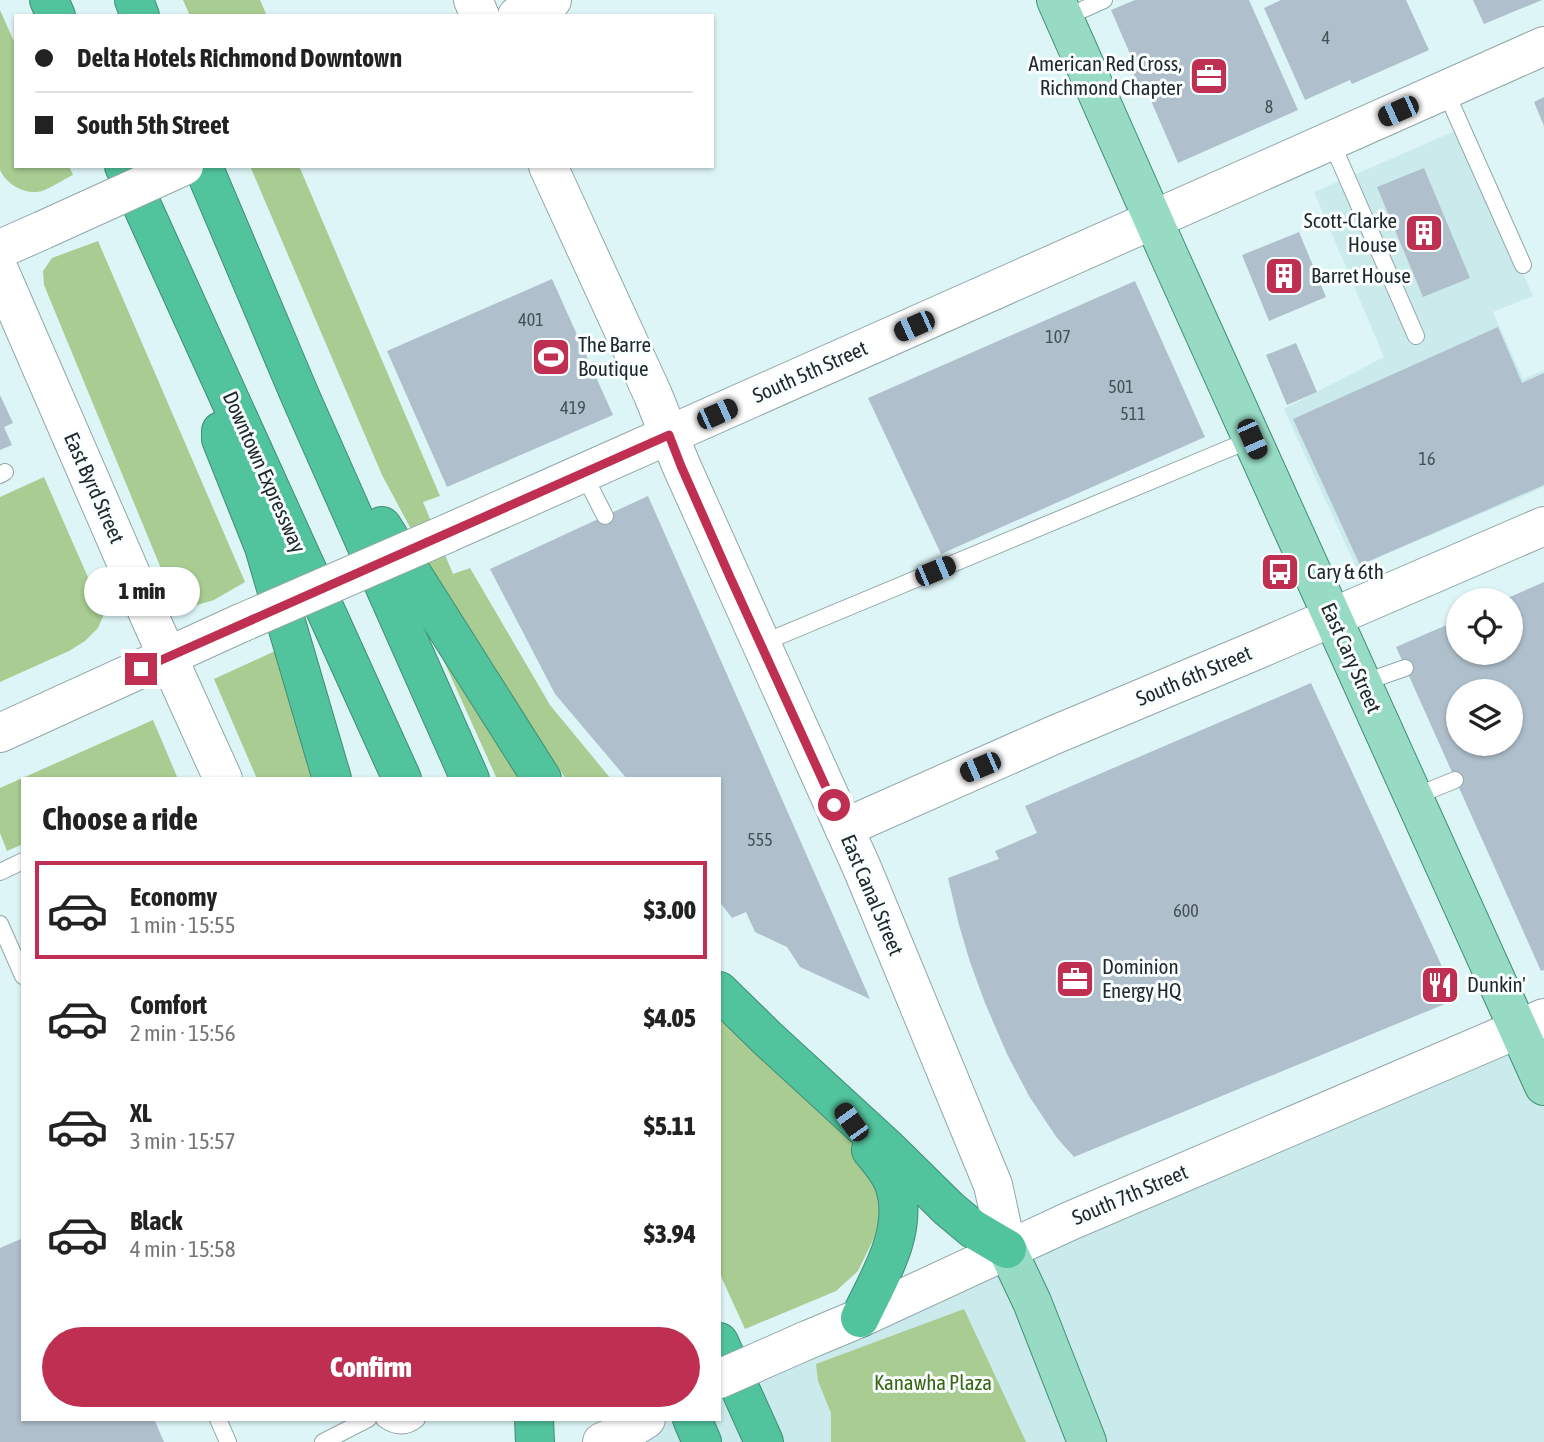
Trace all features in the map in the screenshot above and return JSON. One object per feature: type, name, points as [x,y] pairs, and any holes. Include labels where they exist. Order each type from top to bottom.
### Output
[{"type":"highway","name":"Downtown Expressway","points":[[125,168],[401,777]]},
{"type":"highway","points":[[205,168],[301,398],[469,777]]},
{"type":"highway","points":[[218,373],[221,439],[264,547],[331,777]]},
{"type":"highway","points":[[301,398],[541,777]]},
{"type":"highway","points":[[721,993],[949,1209],[973,1230],[1007,1249]]},
{"type":"highway","points":[[838,1104],[889,1173],[897,1197],[898,1218],[890,1254],[860,1318]]},
{"type":"highway","points":[[721,1346],[764,1442]]},
{"type":"highway","points":[[534,1421],[535,1442]]},
{"type":"highway","points":[[693,1421],[702,1442]]},
{"type":"main road","points":[[521,14],[552,0]]},
{"type":"main road","name":"East Cary Street","points":[[1060,9],[1413,797],[1531,1024],[1544,1086]]},
{"type":"main road","name":"South 5th Street","points":[[0,733],[241,623],[1544,47]]},
{"type":"main road","points":[[0,249],[180,168]]},
{"type":"main road","name":"East Canal Street","points":[[549,168],[653,395],[685,476],[844,828],[993,1185],[1007,1249],[1032,1302],[1087,1442]]},
{"type":"main road","name":"East Byrd Street","points":[[0,272],[222,777]]},
{"type":"main road","name":"South 6th Street","points":[[844,828],[1332,617],[1542,533]]},
{"type":"main road","name":"South 7th Street","points":[[721,1377],[860,1318],[1083,1215],[1531,1024]]},
{"type":"main road","points":[[514,1421],[523,1442]]},
{"type":"lane","points":[[1060,9],[1104,0]]},
{"type":"lane","points":[[1445,90],[1523,265]]},
{"type":"lane","points":[[1331,141],[1416,336]]},
{"type":"lane","points":[[760,644],[1252,439]]},
{"type":"lane","points":[[583,473],[605,516]]},
{"type":"lane","points":[[1362,683],[1405,668]]},
{"type":"lane","points":[[1413,797],[1455,780]]},
{"type":"lane","points":[[0,872],[21,862]]},
{"type":"lane","points":[[0,924],[21,971]]},
{"type":"lane","points":[[219,1421],[228,1442]]},
{"type":"lane","points":[[323,1442],[364,1421]]},
{"type":"lane","points":[[387,1421],[402,1426],[414,1421]]},
{"type":"shaded area","points":[[1460,129],[1533,296],[1493,312],[1523,379],[1544,370],[1544,487],[1356,567],[1284,409],[1384,357],[1314,192]]},
{"type":"shaded area","points":[[1544,1026],[1544,1442],[630,1442],[676,1421],[721,1421],[721,1400]]},
{"type":"green space","points":[[183,0],[260,0],[266,14],[189,14]]},
{"type":"green space","points":[[0,10],[14,42],[14,168],[70,168],[73,175],[50,188],[31,192],[15,186],[0,170]]},
{"type":"green space","points":[[251,168],[300,168],[440,496],[423,502],[453,574],[470,568],[550,705],[609,777],[565,777],[471,641],[382,475]]},
{"type":"green space","points":[[98,241],[245,582],[214,600],[190,607],[177,593],[160,566],[44,285],[43,271],[52,258]]},
{"type":"green space","points":[[44,477],[104,614],[98,628],[85,641],[0,682],[0,497]]},
{"type":"green space","points":[[429,628],[529,777],[496,777]]},
{"type":"green space","points":[[275,651],[311,777],[256,777],[214,679]]},
{"type":"green space","points":[[153,720],[177,777],[25,777]]},
{"type":"green space","points":[[21,779],[21,845],[7,851],[0,833],[0,788]]},
{"type":"green space","points":[[721,1013],[851,1140],[868,1162],[883,1208],[874,1238],[858,1271],[836,1291],[745,1329],[721,1276]]},
{"type":"green space","name":"Kanawha Plaza","points":[[964,1309],[1026,1442],[831,1442],[831,1413],[818,1381],[816,1364]]},
{"type":"building","name":"American Red Cross, Richmond Chapter","points":[[1135,0],[1249,0],[1298,110],[1178,163],[1145,87],[1140,89],[1130,65],[1134,63],[1111,10]]},
{"type":"building","points":[[1281,0],[1406,0],[1429,50],[1352,84],[1350,80],[1305,100],[1264,8]]},
{"type":"building","points":[[1473,0],[1542,0],[1484,24]]},
{"type":"building","points":[[1544,97],[1544,126],[1534,102]]},
{"type":"building","name":"Scott-Clarke House","points":[[1424,168],[1470,278],[1423,297],[1377,187]]},
{"type":"building","name":"Barret House","points":[[1299,232],[1326,297],[1269,321],[1242,255]]},
{"type":"building","points":[[552,279],[613,415],[447,487],[387,351]]},
{"type":"building","points":[[1135,281],[1205,437],[941,554],[868,398]]},
{"type":"building","points":[[1498,327],[1522,383],[1544,373],[1544,485],[1360,565],[1293,419]]},
{"type":"building","points":[[1296,343],[1317,392],[1287,405],[1266,355]]},
{"type":"building","points":[[0,395],[13,423],[4,427],[12,445],[0,450]]},
{"type":"building","points":[[648,496],[870,999],[800,967],[787,947],[755,932],[746,912],[732,918],[721,904],[721,777],[625,777],[555,694],[490,569]]},
{"type":"building","points":[[1544,582],[1544,970],[1541,971],[1396,647],[1446,625],[1446,665],[1523,665],[1523,591]]},
{"type":"building","points":[[1311,683],[1457,999],[1074,1157],[1057,1138],[1029,1096],[1007,1054],[970,962],[948,878],[999,859],[995,851],[1037,833],[1025,806]]},
{"type":"building","points":[[21,1239],[21,1421],[155,1421],[164,1442],[0,1442],[0,1248]]},
{"type":"place","name":"American Red Cross, Richmond Chapter","points":[[1209,76]]},
{"type":"place","name":"Scott-Clarke House","points":[[1424,233]]},
{"type":"place","name":"Barret House","points":[[1284,276]]},
{"type":"place","name":"The Barre Boutique","points":[[551,357]]},
{"type":"place","name":"Cary & 6th","points":[[1280,572]]},
{"type":"place","name":"Dominion Energy HQ","points":[[1075,979]]},
{"type":"place","name":"Dunkin'","points":[[1440,985]]},
{"type":"route","points":[[141,669],[669,435],[730,577],[834,805]]}]
